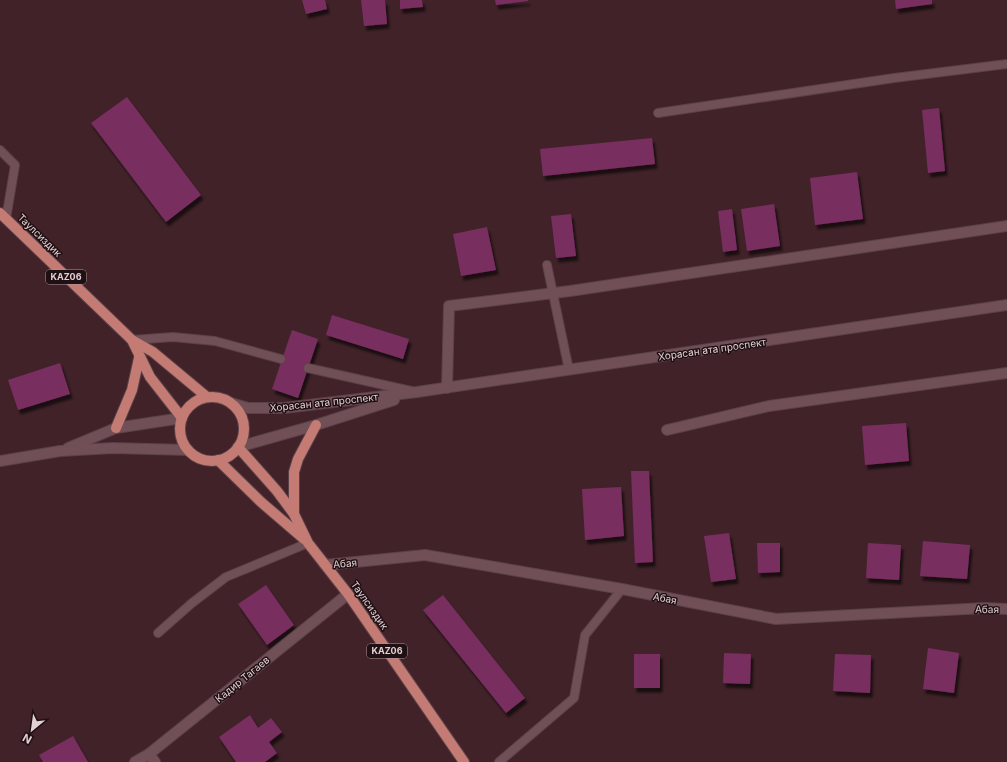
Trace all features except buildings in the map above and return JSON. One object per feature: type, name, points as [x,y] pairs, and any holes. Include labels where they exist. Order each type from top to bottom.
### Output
[{"type":"main road","name":"Таулсиздик","points":[[3,216],[132,340],[153,352],[207,397]]},
{"type":"main road","name":"Таулсиздик","points":[[132,340],[139,358],[150,377],[182,418]]},
{"type":"main road","points":[[116,428],[132,390],[139,358]]},
{"type":"main road","points":[[207,397],[224,399],[231,404],[242,417],[244,425],[244,433],[238,447],[226,457],[218,460],[210,461],[194,455],[183,443],[180,434],[182,418],[186,410],[191,404],[207,397]]},
{"type":"main road","points":[[294,514],[294,472],[298,459],[316,425]]},
{"type":"main road","name":"Таулсиздик","points":[[238,447],[277,490],[294,514],[308,543]]},
{"type":"main road","name":"Таулсиздик","points":[[218,460],[261,502],[308,543],[348,594],[464,762]]},
{"type":"street","points":[[447,388],[449,306],[553,293],[1007,226]]},
{"type":"street","name":"Хорасан ата проспект","points":[[231,404],[248,408],[284,408],[417,392],[1007,305]]},
{"type":"street","points":[[667,430],[769,406],[1007,373]]},
{"type":"street","name":"Хорасан ата проспект","points":[[238,447],[316,425],[417,392]]},
{"type":"street","points":[[60,451],[116,428],[182,418]]},
{"type":"street","points":[[0,461],[60,451],[113,448],[188,450]]},
{"type":"street","name":"Абая","points":[[325,564],[425,555],[622,589],[776,619],[985,608],[1007,609]]},
{"type":"street","name":"Кадир Тагаев","points":[[136,762],[152,758],[348,594]]},
{"type":"lane","points":[[658,113],[894,78],[1007,64]]},
{"type":"lane","points":[[0,150],[15,165],[3,216]]},
{"type":"lane","points":[[547,265],[569,370]]},
{"type":"lane","points":[[132,340],[173,336],[215,340],[281,359]]},
{"type":"lane","points":[[308,368],[417,392]]},
{"type":"lane","points":[[158,633],[192,603],[226,577],[308,543]]},
{"type":"lane","points":[[499,762],[574,698],[585,635],[622,589]]}]
